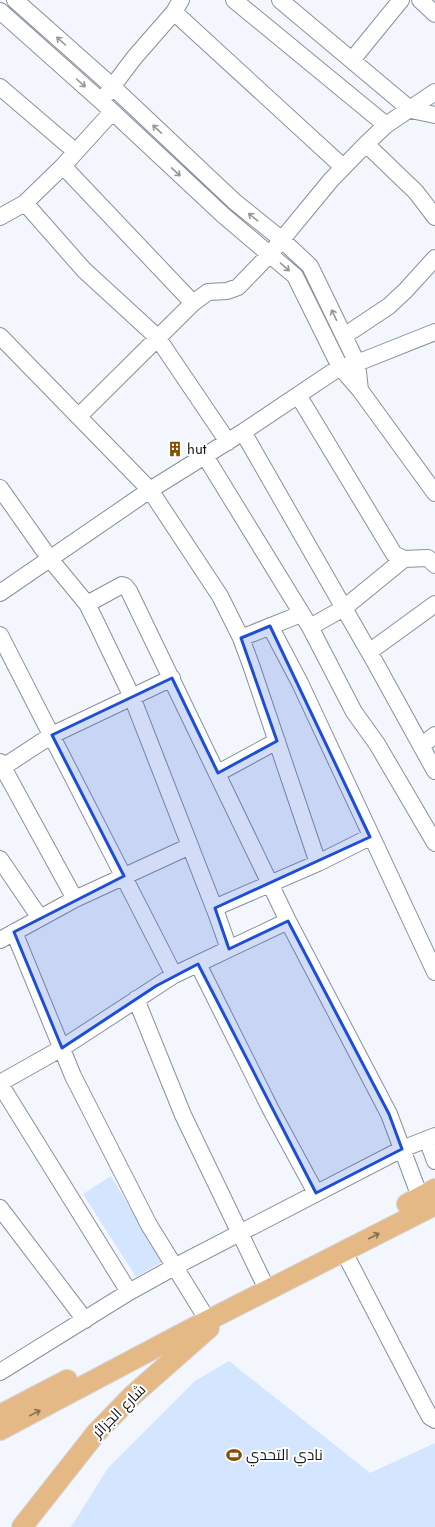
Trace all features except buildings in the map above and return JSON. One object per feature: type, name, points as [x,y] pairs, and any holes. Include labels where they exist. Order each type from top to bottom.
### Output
[{"type":"main road","points":[[0,1415],[216,1308],[344,1252],[430,1197]]},
{"type":"main road","points":[[0,1430],[187,1331],[216,1308],[262,1279],[430,1197]]},
{"type":"main road","name":"شارع الجزائر","points":[[22,1527],[96,1434],[216,1308]]},
{"type":"main road","name":"شارع الجزائر","points":[[11,1527],[104,1411],[187,1331]]},
{"type":"street","points":[[15,0],[113,87],[235,202],[281,239],[310,266],[357,363],[360,390]]},
{"type":"street","points":[[234,0],[386,125]]},
{"type":"street","points":[[352,60],[401,0]]},
{"type":"street","points":[[420,0],[435,14]]},
{"type":"street","points":[[285,2],[410,110],[435,115]]},
{"type":"street","points":[[0,217],[25,203],[76,152],[107,107],[113,87],[134,58],[178,6],[343,167]]},
{"type":"street","points":[[0,11],[107,107],[223,215],[295,276],[340,367],[360,390],[435,493]]},
{"type":"street","points":[[0,87],[76,152]]},
{"type":"street","points":[[79,416],[193,303],[208,292],[227,291],[238,287],[270,254],[281,239],[343,167],[366,144],[386,125],[435,92]]},
{"type":"street","points":[[366,144],[416,192],[435,217]]},
{"type":"street","points":[[63,166],[193,303]]},
{"type":"street","points":[[25,203],[84,270],[157,337],[228,442]]},
{"type":"street","points":[[344,336],[389,306],[406,290],[435,258]]},
{"type":"street","points":[[0,336],[150,490],[208,578],[241,638],[318,863]]},
{"type":"street","points":[[0,593],[150,490],[228,442],[340,367],[357,363],[433,337]]},
{"type":"street","points":[[298,395],[387,546],[394,554],[404,560]]},
{"type":"street","points":[[243,432],[369,652],[435,771]]},
{"type":"street","points":[[205,456],[310,627],[354,712],[377,744],[435,843]]},
{"type":"street","points":[[0,488],[50,559],[87,604],[132,697],[229,949]]},
{"type":"street","points":[[310,627],[344,608],[404,560],[428,558],[435,565]]},
{"type":"street","points":[[87,604],[122,586],[125,586],[218,773],[269,884],[389,1114],[402,1149],[430,1197]]},
{"type":"street","points":[[369,652],[435,604]]},
{"type":"street","points":[[241,638],[301,614]]},
{"type":"street","points":[[270,626],[300,683],[370,837],[435,972]]},
{"type":"street","points":[[0,635],[174,976]]},
{"type":"street","points":[[75,899],[1,766],[52,735],[172,678]]},
{"type":"street","points":[[421,746],[435,735]]},
{"type":"street","points":[[218,773],[277,741]]},
{"type":"street","points":[[214,908],[318,863],[370,837]]},
{"type":"street","points":[[0,940],[75,899],[190,846]]},
{"type":"street","points":[[0,860],[40,918]]},
{"type":"street","points":[[129,1292],[0,1083],[62,1048],[136,999],[174,976],[288,921]]},
{"type":"street","points":[[14,932],[73,1076],[149,1225],[176,1266],[216,1308]]},
{"type":"street","points":[[198,964],[271,1110],[316,1193]]},
{"type":"street","points":[[136,999],[183,1115],[262,1279]]},
{"type":"street","points":[[0,1372],[129,1292],[240,1232],[402,1149],[431,1138],[435,1161]]},
{"type":"street","points":[[0,1208],[85,1320]]},
{"type":"street","points":[[344,1252],[424,1406],[430,1417],[435,1420]]},
{"type":"highlighted area","points":[[270,626],[370,837],[215,908],[229,949],[288,921],[389,1114],[402,1149],[316,1193],[198,964],[156,986],[62,1048],[14,932],[124,876],[52,735],[172,678],[218,773],[277,741],[241,638]]},
{"type":"shaded area","points":[[111,1176],[162,1262],[136,1277],[83,1194]]},
{"type":"shaded area","name":"نادي التحدي","points":[[229,1361],[370,1473],[435,1443],[435,1527],[71,1527],[108,1468],[195,1381]]},
{"type":"place","name":"hut","points":[[175,449]]},
{"type":"place","name":"نادي التحدي","points":[[234,1455]]}]
